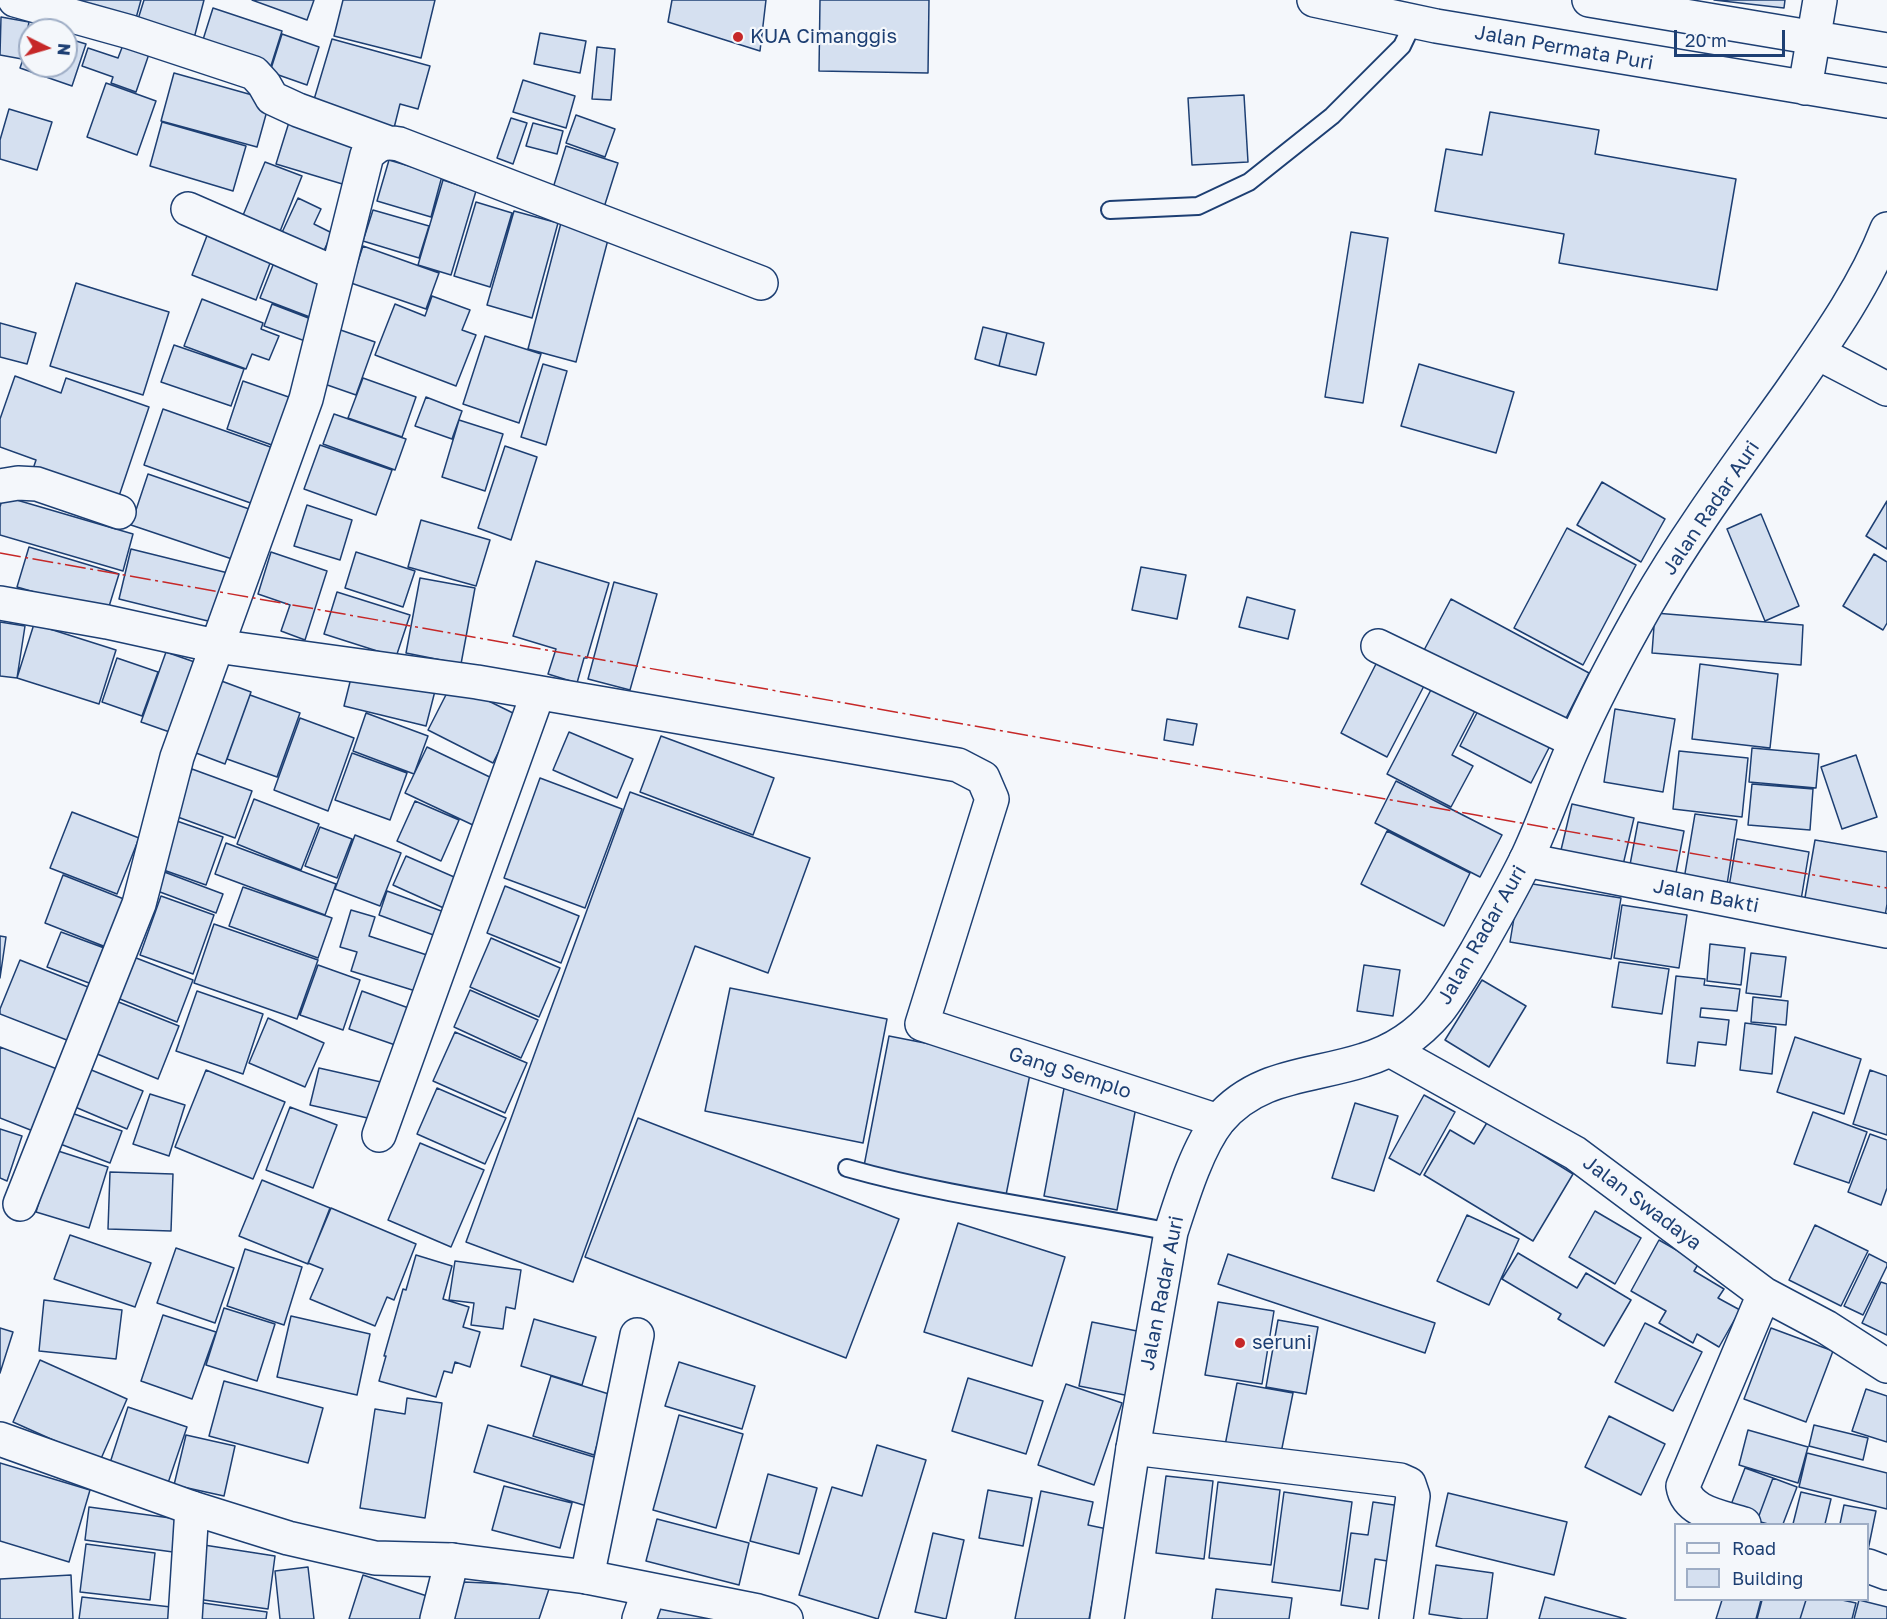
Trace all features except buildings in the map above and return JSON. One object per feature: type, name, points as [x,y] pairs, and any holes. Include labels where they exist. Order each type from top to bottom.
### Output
[{"type":"street","points":[[15,0],[130,32],[254,73],[272,98],[298,110],[386,142],[399,144],[760,283]]},
{"type":"street","name":"Jalan Permata Puri","points":[[1314,0],[1432,12],[1804,88],[1887,101]]},
{"type":"street","points":[[1589,0],[1887,50]]},
{"type":"street","points":[[1804,88],[1820,0]]},
{"type":"street","points":[[20,1204],[139,904],[177,757],[306,399],[367,155],[376,146],[386,142]]},
{"type":"street","points":[[188,209],[337,274]]},
{"type":"street","name":"Jalan Radar Auri","points":[[1107,1619],[1133,1448],[1171,1232],[1193,1169],[1218,1121],[1252,1093],[1270,1083],[1364,1060],[1390,1050],[1410,1038],[1428,1023],[1441,1006],[1483,940],[1526,860],[1575,741],[1647,604],[1706,511],[1818,353],[1869,268],[1887,229]]},
{"type":"street","points":[[1818,353],[1887,389]]},
{"type":"street","points":[[0,486],[18,483],[37,484],[119,512]]},
{"type":"street","points":[[0,603],[107,622],[216,646],[477,682],[538,693],[379,1135]]},
{"type":"street","points":[[1377,646],[1575,741]]},
{"type":"street","name":"Gang Semplo","points":[[538,693],[958,765],[983,778],[992,799],[922,1024],[1218,1121]]},
{"type":"street","name":"Jalan Bakti","points":[[1526,860],[1887,931]]},
{"type":"street","name":"Jalan Swadaya","points":[[1390,1050],[1575,1153],[1764,1294],[1826,1328],[1887,1366]]},
{"type":"street","points":[[1741,1523],[1698,1509],[1687,1498],[1683,1486],[1764,1294]]},
{"type":"street","points":[[587,1577],[637,1335]]},
{"type":"street","points":[[0,1440],[192,1508],[288,1538],[375,1558],[452,1560],[587,1577],[644,1604],[758,1611],[786,1619]]},
{"type":"street","points":[[1133,1448],[1400,1480],[1409,1484],[1413,1496],[1396,1619]]},
{"type":"street","points":[[184,1619],[192,1508]]},
{"type":"street","points":[[436,1619],[452,1560]]},
{"type":"street","points":[[1869,1566],[1887,1573]]},
{"type":"lane","points":[[1110,210],[1198,206],[1248,182],[1332,116],[1402,46],[1432,12]]},
{"type":"lane","points":[[847,1168],[895,1181],[1171,1232]]},
{"type":"power","points":[[0,553],[1887,888]]},
{"type":"place","name":"KUA Cimanggis","points":[[738,37]]},
{"type":"place","name":"seruni","points":[[1240,1343]]}]
